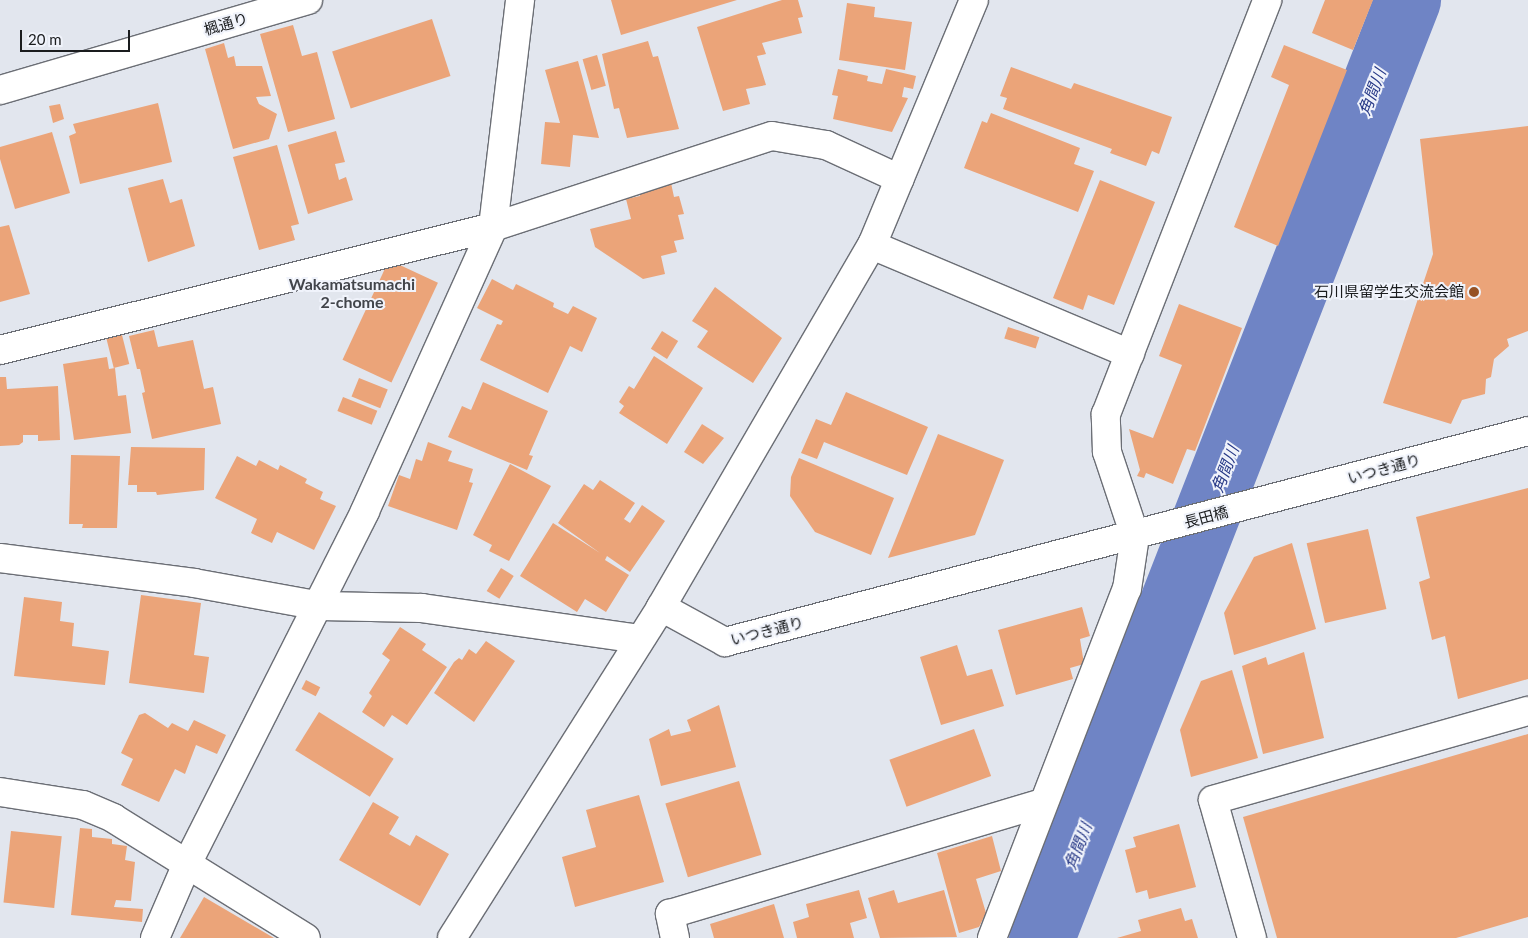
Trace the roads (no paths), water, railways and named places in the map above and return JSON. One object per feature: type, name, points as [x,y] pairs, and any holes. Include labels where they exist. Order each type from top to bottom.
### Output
[{"type":"street","name":"楓通り","points":[[0,90],[308,0]]},
{"type":"street","points":[[155,938],[187,864],[320,606],[493,227],[520,0]]},
{"type":"street","points":[[452,938],[639,639],[661,607],[872,245],[974,0]]},
{"type":"street","points":[[992,938],[1127,589],[1135,536],[1107,452],[1106,414],[1267,0]]},
{"type":"street","points":[[0,350],[493,227],[772,136],[826,144],[900,179]]},
{"type":"street","points":[[872,245],[1130,354]]},
{"type":"street","name":"いつき通り","points":[[1240,508],[1528,431]]},
{"type":"street","name":"長田橋","points":[[1171,526],[1240,508]]},
{"type":"street","name":"いつき通り","points":[[661,607],[725,642],[1171,526]]},
{"type":"street","points":[[0,558],[194,583],[320,606],[422,608],[639,639]]},
{"type":"street","points":[[1252,938],[1213,800],[1528,710]]},
{"type":"street","points":[[0,792],[83,805],[113,818],[306,938]]},
{"type":"street","points":[[676,938],[670,914],[1044,803]]},
{"type":"waterway","name":"角間川","points":[[1042,938],[1408,0]]},
{"type":"place","name":"石川県留学生交流会館","points":[[1474,292]]},
{"type":"district","name":"Wakamatsumachi 2-chome","points":[[352,293]]}]
